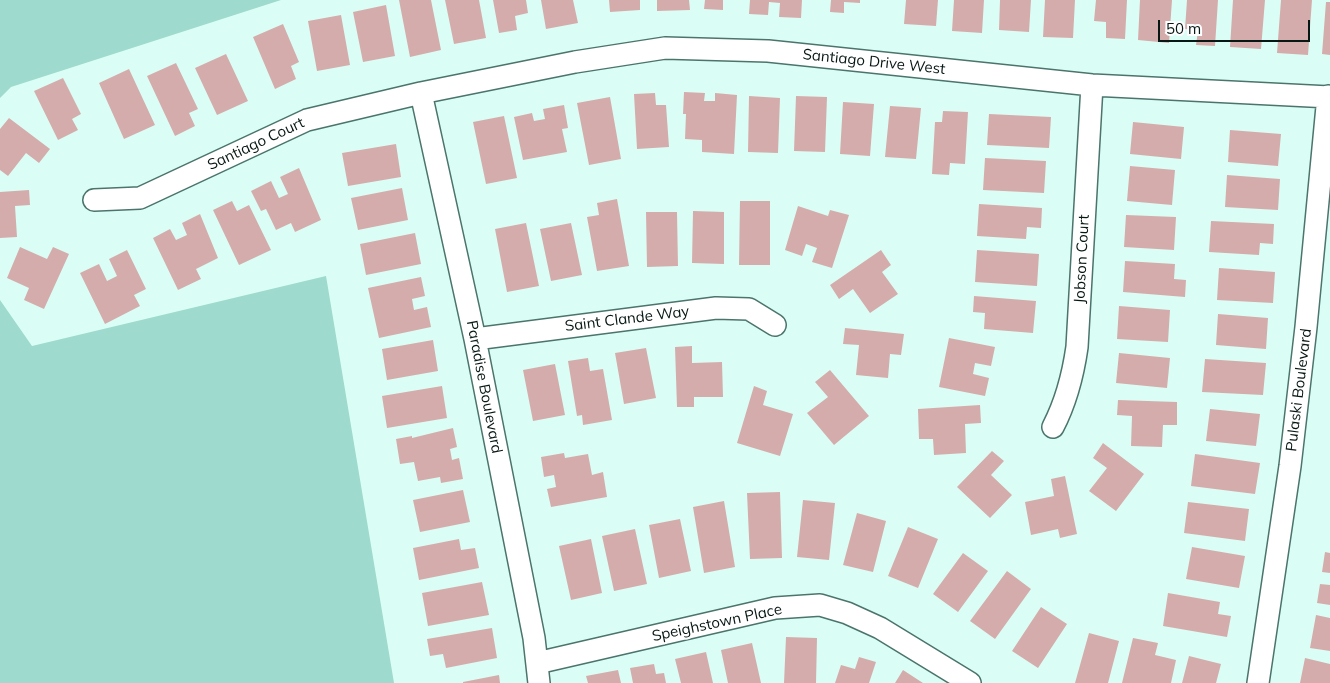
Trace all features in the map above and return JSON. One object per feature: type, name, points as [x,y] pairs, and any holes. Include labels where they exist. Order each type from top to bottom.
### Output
[{"type":"street","name":"Santiago Drive West","points":[[421,93],[575,62],[665,48],[768,51],[1092,85],[1329,96]]},
{"type":"street","name":"Jobson Court","points":[[1053,428],[1063,408],[1078,347],[1092,85]]},
{"type":"street","name":"Santiago Court","points":[[94,200],[140,198],[307,120],[421,93]]},
{"type":"street","name":"Paradise Boulevard","points":[[421,93],[475,339],[534,638],[538,673]]},
{"type":"street","name":"Pulaski Boulevard","points":[[1258,683],[1290,466],[1329,96]]},
{"type":"street","name":"Saint Clande Way","points":[[475,339],[716,308],[749,309],[775,325]]},
{"type":"street","name":"Speighstown Place","points":[[538,673],[775,608],[820,605],[847,613],[880,628],[970,683]]},
{"type":"green space","points":[[0,0],[281,0],[11,87],[0,98]]},
{"type":"green space","points":[[326,276],[394,683],[0,683],[0,300],[32,346]]},
{"type":"building","points":[[399,0],[431,0],[441,50],[410,57]]},
{"type":"building","points":[[445,0],[479,0],[486,38],[454,44]]},
{"type":"building","points":[[493,0],[526,0],[528,13],[515,16],[517,30],[499,33]]},
{"type":"building","points":[[541,0],[573,0],[578,23],[546,29]]},
{"type":"building","points":[[609,0],[640,0],[640,10],[610,12]]},
{"type":"building","points":[[657,0],[689,0],[690,10],[657,11]]},
{"type":"building","points":[[705,0],[723,0],[723,10],[704,9]]},
{"type":"building","points":[[750,0],[802,0],[801,18],[779,17],[780,3],[769,2],[768,15],[749,14]]},
{"type":"building","points":[[831,0],[860,0],[860,3],[844,2],[844,13],[830,12]]},
{"type":"building","points":[[906,0],[938,0],[936,26],[904,24]]},
{"type":"building","points":[[954,0],[984,0],[982,33],[952,31]]},
{"type":"building","points":[[1000,0],[1031,0],[1029,32],[999,30]]},
{"type":"building","points":[[1045,0],[1075,0],[1073,38],[1043,37]]},
{"type":"building","points":[[1096,0],[1127,0],[1125,39],[1106,38],[1106,22],[1094,21]]},
{"type":"building","points":[[1140,0],[1172,0],[1169,43],[1138,40]]},
{"type":"building","points":[[1187,0],[1218,0],[1215,46],[1196,45],[1198,30],[1185,29]]},
{"type":"building","points":[[1233,0],[1265,0],[1261,49],[1230,47]]},
{"type":"building","points":[[1281,0],[1312,0],[1308,55],[1277,53]]},
{"type":"building","points":[[1326,2],[1330,2],[1330,55],[1322,54]]},
{"type":"building","points":[[386,5],[395,56],[363,62],[353,12]]},
{"type":"building","points":[[341,15],[350,65],[317,71],[308,21]]},
{"type":"building","points":[[283,24],[299,62],[291,66],[296,79],[275,89],[253,37]]},
{"type":"building","points":[[226,54],[248,101],[217,115],[195,68]]},
{"type":"building","points":[[176,63],[198,109],[189,113],[195,126],[175,136],[147,76]]},
{"type":"building","points":[[129,69],[155,125],[124,139],[99,83]]},
{"type":"building","points":[[63,78],[81,114],[72,119],[78,130],[58,140],[34,91]]},
{"type":"building","points":[[684,92],[705,93],[704,101],[715,101],[715,93],[737,95],[734,154],[702,152],[702,140],[685,139],[686,114],[683,114]]},
{"type":"building","points":[[655,93],[656,105],[666,105],[669,147],[637,149],[634,94]]},
{"type":"building","points":[[749,96],[780,98],[778,153],[748,152]]},
{"type":"building","points":[[796,96],[827,97],[825,152],[794,151]]},
{"type":"building","points":[[610,97],[621,159],[589,165],[577,103]]},
{"type":"building","points":[[843,102],[874,104],[870,156],[840,154]]},
{"type":"building","points":[[564,105],[568,128],[562,129],[567,152],[523,160],[514,117],[532,113],[534,121],[545,119],[543,109]]},
{"type":"building","points":[[890,106],[921,108],[916,159],[885,157]]},
{"type":"building","points":[[943,111],[968,112],[965,164],[950,163],[949,175],[932,174],[935,122],[942,122]]},
{"type":"building","points":[[989,114],[1051,117],[1049,148],[987,145]]},
{"type":"building","points":[[504,116],[517,178],[486,184],[473,122]]},
{"type":"building","points":[[9,118],[50,149],[39,163],[26,153],[8,176],[0,170],[0,129]]},
{"type":"building","points":[[1133,122],[1184,127],[1181,159],[1130,154]]},
{"type":"building","points":[[1230,130],[1281,134],[1278,166],[1228,162]]},
{"type":"building","points":[[396,144],[401,177],[348,186],[342,153]]},
{"type":"building","points":[[985,158],[1046,161],[1044,193],[983,190]]},
{"type":"building","points":[[1130,166],[1175,170],[1172,205],[1127,201]]},
{"type":"building","points":[[299,168],[321,220],[295,232],[291,223],[276,230],[266,209],[261,211],[251,191],[271,181],[279,198],[288,194],[280,177]]},
{"type":"building","points":[[1227,175],[1280,179],[1278,210],[1225,207]]},
{"type":"building","points":[[402,188],[408,220],[358,230],[351,198]]},
{"type":"building","points":[[29,190],[30,205],[15,206],[17,237],[0,238],[0,192]]},
{"type":"building","points":[[617,199],[629,266],[597,271],[587,217],[599,215],[597,203]]},
{"type":"building","points":[[232,201],[237,211],[249,205],[271,250],[239,265],[213,210]]},
{"type":"building","points":[[740,201],[770,201],[770,265],[739,265]]},
{"type":"building","points":[[979,204],[1042,208],[1041,228],[1027,227],[1026,239],[977,236]]},
{"type":"building","points":[[798,206],[828,216],[830,210],[849,215],[832,268],[812,262],[817,248],[806,244],[802,256],[785,250]]},
{"type":"building","points":[[693,211],[724,212],[724,264],[692,263]]},
{"type":"building","points":[[646,212],[677,212],[678,266],[647,267]]},
{"type":"building","points":[[200,214],[218,258],[196,269],[201,279],[178,290],[153,238],[170,229],[176,240],[187,235],[182,223]]},
{"type":"building","points":[[1126,215],[1176,217],[1174,250],[1124,247]]},
{"type":"building","points":[[1211,221],[1274,224],[1273,244],[1260,243],[1259,255],[1209,252]]},
{"type":"building","points":[[526,223],[539,286],[507,292],[495,229]]},
{"type":"building","points":[[571,223],[582,275],[551,281],[540,229]]},
{"type":"building","points":[[415,233],[421,264],[366,275],[360,244]]},
{"type":"building","points":[[20,247],[47,259],[53,247],[69,254],[44,309],[24,300],[29,288],[7,278]]},
{"type":"building","points":[[127,250],[146,289],[134,295],[140,306],[105,324],[80,273],[99,264],[107,281],[117,276],[109,259]]},
{"type":"building","points":[[881,250],[891,265],[882,272],[898,294],[870,313],[853,289],[839,299],[830,285]]},
{"type":"building","points":[[977,250],[1039,254],[1037,286],[975,282]]},
{"type":"building","points":[[1125,261],[1175,264],[1174,279],[1186,280],[1185,297],[1123,292]]},
{"type":"building","points":[[1219,268],[1275,272],[1273,303],[1217,300]]},
{"type":"building","points":[[421,277],[425,296],[412,299],[414,310],[427,307],[431,327],[379,338],[368,288]]},
{"type":"building","points":[[974,296],[1036,301],[1033,333],[984,329],[985,313],[973,312]]},
{"type":"building","points":[[1119,306],[1170,310],[1168,342],[1117,339]]},
{"type":"building","points":[[1218,314],[1268,318],[1266,349],[1216,345]]},
{"type":"building","points":[[845,328],[904,334],[901,355],[890,354],[888,378],[856,375],[859,345],[843,344]]},
{"type":"building","points":[[949,338],[995,347],[991,366],[975,363],[973,374],[989,378],[985,396],[939,387]]},
{"type":"building","points":[[433,340],[438,371],[387,380],[382,349]]},
{"type":"building","points":[[692,346],[692,363],[722,362],[723,397],[694,397],[694,407],[677,407],[675,347]]},
{"type":"building","points":[[646,348],[656,398],[624,404],[615,353]]},
{"type":"building","points":[[1119,353],[1170,358],[1167,388],[1116,383]]},
{"type":"building","points":[[588,358],[590,371],[603,369],[612,420],[583,425],[582,415],[577,416],[568,361]]},
{"type":"building","points":[[1205,359],[1266,363],[1263,395],[1202,392]]},
{"type":"building","points":[[555,364],[565,415],[533,421],[523,370]]},
{"type":"building","points":[[830,370],[869,416],[834,445],[807,413],[828,397],[815,382]]},
{"type":"building","points":[[442,386],[447,418],[387,428],[382,396]]},
{"type":"building","points":[[754,386],[767,391],[763,405],[793,414],[780,456],[737,443]]},
{"type":"building","points":[[1118,400],[1177,402],[1177,425],[1163,425],[1162,447],[1131,446],[1132,416],[1117,415]]},
{"type":"building","points":[[980,405],[981,423],[965,424],[966,453],[934,455],[933,439],[919,439],[918,409]]},
{"type":"building","points":[[1210,409],[1260,414],[1256,446],[1206,441]]},
{"type":"building","points":[[453,428],[457,447],[450,449],[452,460],[459,458],[463,479],[441,483],[440,477],[418,481],[414,462],[400,464],[396,439],[412,436],[412,438]]},
{"type":"building","points":[[1103,443],[1144,474],[1116,511],[1089,491],[1107,468],[1093,458]]},
{"type":"building","points":[[992,451],[1004,461],[991,475],[1012,495],[990,518],[957,487]]},
{"type":"building","points":[[564,453],[565,458],[588,454],[592,475],[603,472],[607,497],[551,507],[547,489],[556,487],[554,475],[544,477],[541,457]]},
{"type":"building","points":[[1195,454],[1260,463],[1255,494],[1191,486]]},
{"type":"building","points":[[1065,476],[1077,534],[1060,538],[1058,529],[1031,535],[1025,502],[1054,496],[1051,479]]},
{"type":"building","points":[[463,490],[470,522],[420,532],[413,500]]},
{"type":"building","points":[[780,492],[782,558],[750,559],[747,493]]},
{"type":"building","points":[[803,500],[835,503],[829,560],[797,557]]},
{"type":"building","points":[[724,501],[735,567],[704,573],[693,507]]},
{"type":"building","points":[[1188,502],[1249,509],[1245,541],[1184,533]]},
{"type":"building","points":[[857,513],[886,521],[873,572],[843,565]]},
{"type":"building","points":[[680,519],[691,571],[659,578],[649,525]]},
{"type":"building","points":[[908,527],[938,539],[918,588],[888,576]]},
{"type":"building","points":[[635,529],[647,584],[614,591],[602,536]]},
{"type":"building","points":[[459,539],[461,550],[475,548],[479,568],[419,580],[413,548]]},
{"type":"building","points":[[591,539],[602,593],[571,600],[559,546]]},
{"type":"building","points":[[1192,547],[1245,556],[1239,588],[1186,579]]},
{"type":"building","points":[[1325,552],[1330,553],[1330,573],[1322,572]]},
{"type":"building","points":[[963,553],[988,571],[958,612],[933,594]]},
{"type":"building","points":[[1007,571],[1031,589],[995,639],[970,621]]},
{"type":"building","points":[[482,582],[489,615],[428,626],[422,593]]},
{"type":"building","points":[[1320,584],[1330,585],[1330,605],[1317,603]]},
{"type":"building","points":[[1168,593],[1220,602],[1218,614],[1231,616],[1227,637],[1163,626]]},
{"type":"building","points":[[1041,607],[1067,624],[1038,668],[1012,651]]},
{"type":"building","points":[[1316,615],[1330,618],[1330,651],[1310,648]]},
{"type":"building","points":[[492,628],[497,658],[446,668],[443,654],[430,656],[427,639]]},
{"type":"building","points":[[1089,633],[1119,641],[1108,683],[1075,683]]},
{"type":"building","points":[[786,637],[817,638],[816,683],[784,683]]},
{"type":"building","points":[[1133,638],[1158,643],[1155,655],[1176,660],[1171,683],[1122,683]]},
{"type":"building","points":[[752,643],[761,683],[728,683],[721,650]]},
{"type":"building","points":[[706,652],[713,683],[681,683],[675,659]]},
{"type":"building","points":[[1189,656],[1221,664],[1216,683],[1182,683]]},
{"type":"building","points":[[859,657],[876,662],[869,683],[835,683],[841,665],[855,669]]},
{"type":"building","points":[[1305,658],[1330,664],[1330,683],[1300,683]]},
{"type":"building","points":[[654,664],[656,674],[664,673],[666,683],[633,683],[630,668]]},
{"type":"building","points":[[618,670],[621,683],[588,683],[586,676]]},
{"type":"building","points":[[903,670],[923,683],[895,683]]},
{"type":"building","points":[[499,675],[500,683],[463,683],[463,682]]}]
